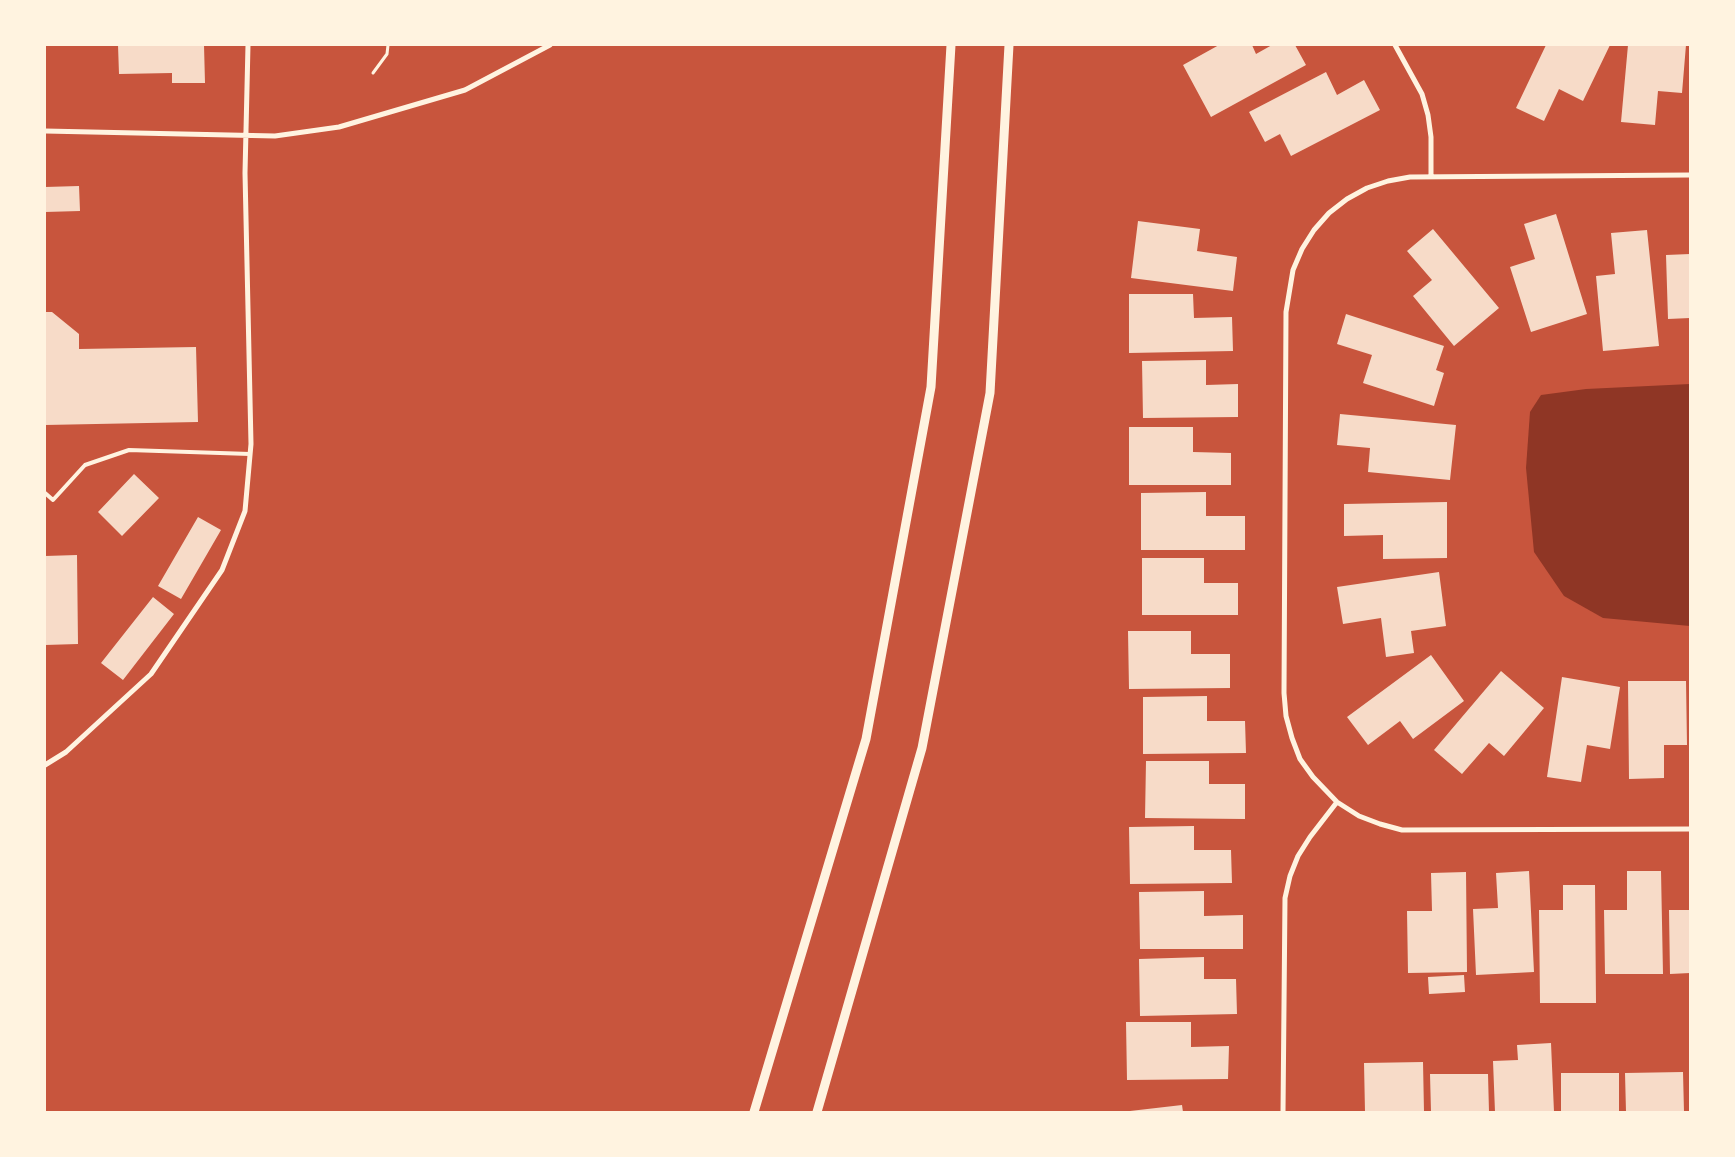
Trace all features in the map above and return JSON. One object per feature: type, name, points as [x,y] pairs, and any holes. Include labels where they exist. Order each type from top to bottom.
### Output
[{"type":"street","points":[[45,765],[66,752],[152,674],[222,570],[245,511],[251,444],[245,173],[248,45]]},
{"type":"street","points":[[45,131],[275,136],[339,127],[465,90],[550,45]]},
{"type":"street","points":[[754,1112],[866,739],[931,387],[951,45]]},
{"type":"street","points":[[817,1112],[922,748],[990,393],[1009,45]]},
{"type":"street","points":[[1395,45],[1419,88],[1426,108],[1431,137],[1431,176]]},
{"type":"street","points":[[1690,175],[1410,177],[1388,181],[1367,188],[1347,199],[1329,213],[1314,230],[1302,249],[1293,270],[1288,292],[1286,342],[1284,693],[1286,716],[1292,738],[1300,759],[1313,777],[1337,802],[1359,816],[1380,824],[1402,830],[1690,829]]},
{"type":"street","points":[[1283,1112],[1285,898],[1290,876],[1298,856],[1337,802]]},
{"type":"lane","points":[[45,493],[53,500],[85,465],[129,450],[250,454]]},
{"type":"path","points":[[373,73],[387,54],[388,45]]},
{"type":"shaded area","points":[[1690,384],[1690,626],[1603,618],[1564,596],[1534,552],[1526,468],[1530,412],[1541,395],[1586,389]]},
{"type":"building","points":[[118,45],[204,45],[205,83],[172,83],[172,73],[119,74]]},
{"type":"building","points":[[1219,45],[1252,45],[1256,54],[1272,45],[1295,45],[1306,65],[1211,117],[1183,65]]},
{"type":"building","points":[[1546,45],[1610,45],[1583,101],[1559,89],[1544,121],[1516,108]]},
{"type":"building","points":[[1628,45],[1686,45],[1682,93],[1658,91],[1655,125],[1621,122]]},
{"type":"building","points":[[1326,72],[1337,95],[1364,80],[1380,110],[1291,156],[1280,134],[1265,142],[1249,112]]},
{"type":"building","points":[[79,186],[80,211],[45,212],[45,187]]},
{"type":"building","points":[[1556,214],[1587,314],[1531,332],[1510,267],[1535,259],[1524,224]]},
{"type":"building","points":[[1138,221],[1200,229],[1197,251],[1237,257],[1233,291],[1131,278]]},
{"type":"building","points":[[1433,229],[1499,308],[1454,346],[1413,296],[1432,280],[1407,251]]},
{"type":"building","points":[[1647,230],[1659,346],[1603,351],[1596,276],[1615,274],[1611,233]]},
{"type":"building","points":[[1690,254],[1690,318],[1668,319],[1666,255]]},
{"type":"building","points":[[1129,294],[1193,294],[1194,318],[1232,317],[1233,351],[1129,353]]},
{"type":"building","points":[[45,312],[52,312],[79,334],[79,349],[196,347],[198,422],[45,425]]},
{"type":"building","points":[[1346,314],[1444,346],[1436,370],[1444,373],[1434,406],[1363,383],[1372,355],[1337,344]]},
{"type":"building","points":[[1206,360],[1206,385],[1238,384],[1238,417],[1143,418],[1142,361]]},
{"type":"building","points":[[1340,414],[1456,425],[1450,480],[1368,472],[1370,448],[1337,445]]},
{"type":"building","points":[[1129,427],[1193,427],[1193,452],[1231,453],[1231,485],[1129,485]]},
{"type":"building","points":[[134,474],[159,498],[122,536],[98,512]]},
{"type":"building","points":[[1206,492],[1206,516],[1245,516],[1245,550],[1141,550],[1141,493]]},
{"type":"building","points":[[1447,502],[1447,558],[1383,559],[1383,535],[1344,536],[1344,504]]},
{"type":"building","points":[[198,517],[221,530],[181,599],[158,586]]},
{"type":"building","points":[[77,555],[78,644],[45,645],[45,556]]},
{"type":"building","points":[[1142,558],[1204,558],[1204,583],[1238,583],[1238,615],[1142,615]]},
{"type":"building","points":[[1439,572],[1446,626],[1411,631],[1414,653],[1386,657],[1381,618],[1343,624],[1337,587]]},
{"type":"building","points":[[153,597],[174,614],[123,680],[101,663]]},
{"type":"building","points":[[1128,631],[1191,631],[1191,654],[1230,654],[1230,688],[1129,689]]},
{"type":"building","points":[[1431,655],[1464,701],[1413,739],[1400,721],[1368,745],[1347,717]]},
{"type":"building","points":[[1501,671],[1544,708],[1504,756],[1489,743],[1462,774],[1434,750]]},
{"type":"building","points":[[1562,677],[1620,687],[1610,749],[1587,745],[1581,782],[1547,777]]},
{"type":"building","points":[[1628,681],[1686,681],[1687,745],[1664,745],[1664,778],[1629,779]]},
{"type":"building","points":[[1207,696],[1207,721],[1245,721],[1246,753],[1143,754],[1143,697]]},
{"type":"building","points":[[1146,761],[1209,761],[1209,784],[1245,784],[1245,819],[1145,818]]},
{"type":"building","points":[[1194,826],[1194,850],[1231,850],[1232,883],[1130,884],[1129,827]]},
{"type":"building","points":[[1529,871],[1534,972],[1476,975],[1473,909],[1498,908],[1496,873]]},
{"type":"building","points":[[1627,871],[1661,871],[1663,974],[1605,974],[1604,910],[1627,910]]},
{"type":"building","points":[[1466,872],[1467,972],[1408,973],[1407,911],[1432,911],[1431,873]]},
{"type":"building","points":[[1563,885],[1595,885],[1596,1003],[1540,1003],[1539,910],[1563,910]]},
{"type":"building","points":[[1204,891],[1204,916],[1243,915],[1243,949],[1140,949],[1139,892]]},
{"type":"building","points":[[1669,910],[1690,910],[1690,973],[1670,974]]},
{"type":"building","points":[[1204,957],[1204,979],[1236,979],[1237,1014],[1140,1016],[1139,959]]},
{"type":"building","points":[[1464,975],[1465,992],[1429,994],[1428,977]]},
{"type":"building","points":[[1126,1022],[1191,1022],[1191,1047],[1229,1046],[1228,1079],[1127,1080]]},
{"type":"building","points":[[1551,1043],[1554,1112],[1495,1112],[1493,1061],[1518,1060],[1517,1045]]},
{"type":"building","points":[[1423,1062],[1424,1112],[1365,1112],[1364,1063]]},
{"type":"building","points":[[1683,1072],[1684,1112],[1626,1112],[1625,1073]]},
{"type":"building","points":[[1561,1073],[1619,1073],[1619,1112],[1561,1112]]},
{"type":"building","points":[[1430,1074],[1488,1074],[1489,1112],[1431,1112]]},
{"type":"building","points":[[1182,1105],[1183,1112],[1130,1112],[1130,1111]]}]
